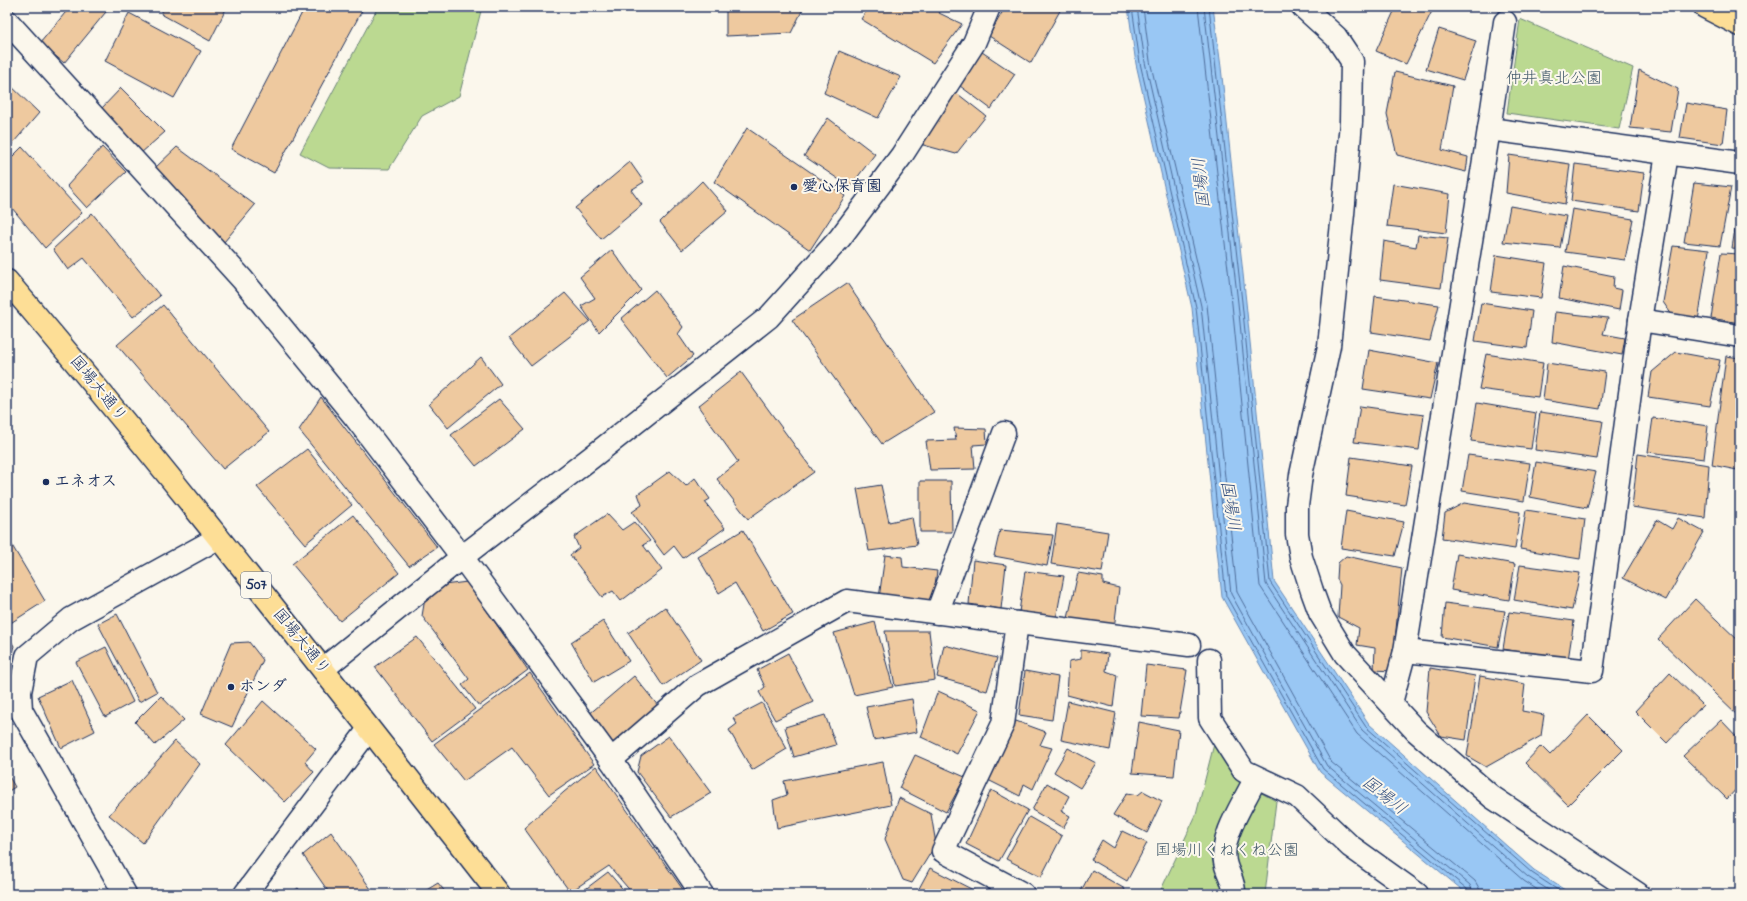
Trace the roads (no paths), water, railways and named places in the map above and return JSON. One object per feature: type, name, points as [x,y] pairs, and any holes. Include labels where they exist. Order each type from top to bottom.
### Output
[{"type":"highway","points":[[1705,7],[1740,25]]},
{"type":"highway","name":"国場大通り","points":[[7,281],[67,352],[218,538],[499,894]]},
{"type":"street","points":[[322,669],[462,557],[592,457],[769,317],[840,238],[902,155],[974,43],[989,7]]},
{"type":"street","points":[[1302,7],[1336,37],[1352,61],[1350,130],[1329,346],[1300,475],[1297,506],[1297,534],[1300,558],[1320,613],[1345,654],[1416,731],[1492,797],[1638,894]]},
{"type":"street","points":[[7,22],[242,279],[355,417],[462,557],[611,760],[702,894]]},
{"type":"street","points":[[1391,703],[1405,651],[1506,22]]},
{"type":"street","points":[[1489,130],[1667,154],[1737,159]]},
{"type":"street","points":[[1405,651],[1592,671],[1640,320],[1667,154]]},
{"type":"street","points":[[1640,320],[1740,336]]},
{"type":"street","points":[[937,613],[1004,433]]},
{"type":"street","points":[[125,894],[13,695],[27,656],[71,619],[218,538]]},
{"type":"street","points":[[611,760],[698,685],[847,601],[1189,646]]},
{"type":"street","points":[[1017,623],[1003,724],[943,851],[1022,894]]},
{"type":"street","points":[[1209,660],[1210,718],[1244,771],[1297,796],[1350,846],[1417,894]]},
{"type":"street","points":[[245,894],[369,729]]},
{"type":"street","points":[[1234,894],[1234,888],[1224,861],[1227,835],[1251,788]]},
{"type":"water","name":"国場川","points":[[1128,7],[1213,7],[1221,67],[1246,302],[1274,581],[1369,724],[1534,870],[1571,894],[1467,894],[1320,772],[1222,597],[1192,308],[1136,64]]},
{"type":"place","name":"愛心保育園","points":[[794,187]]},
{"type":"place","name":"エネオス","points":[[46,482]]},
{"type":"place","name":"ホンダ","points":[[231,687]]},
{"type":"park label","name":"仲井真北公園","points":[[1554,79]]},
{"type":"park label","name":"国場川くねくね公園","points":[[1227,851]]}]
